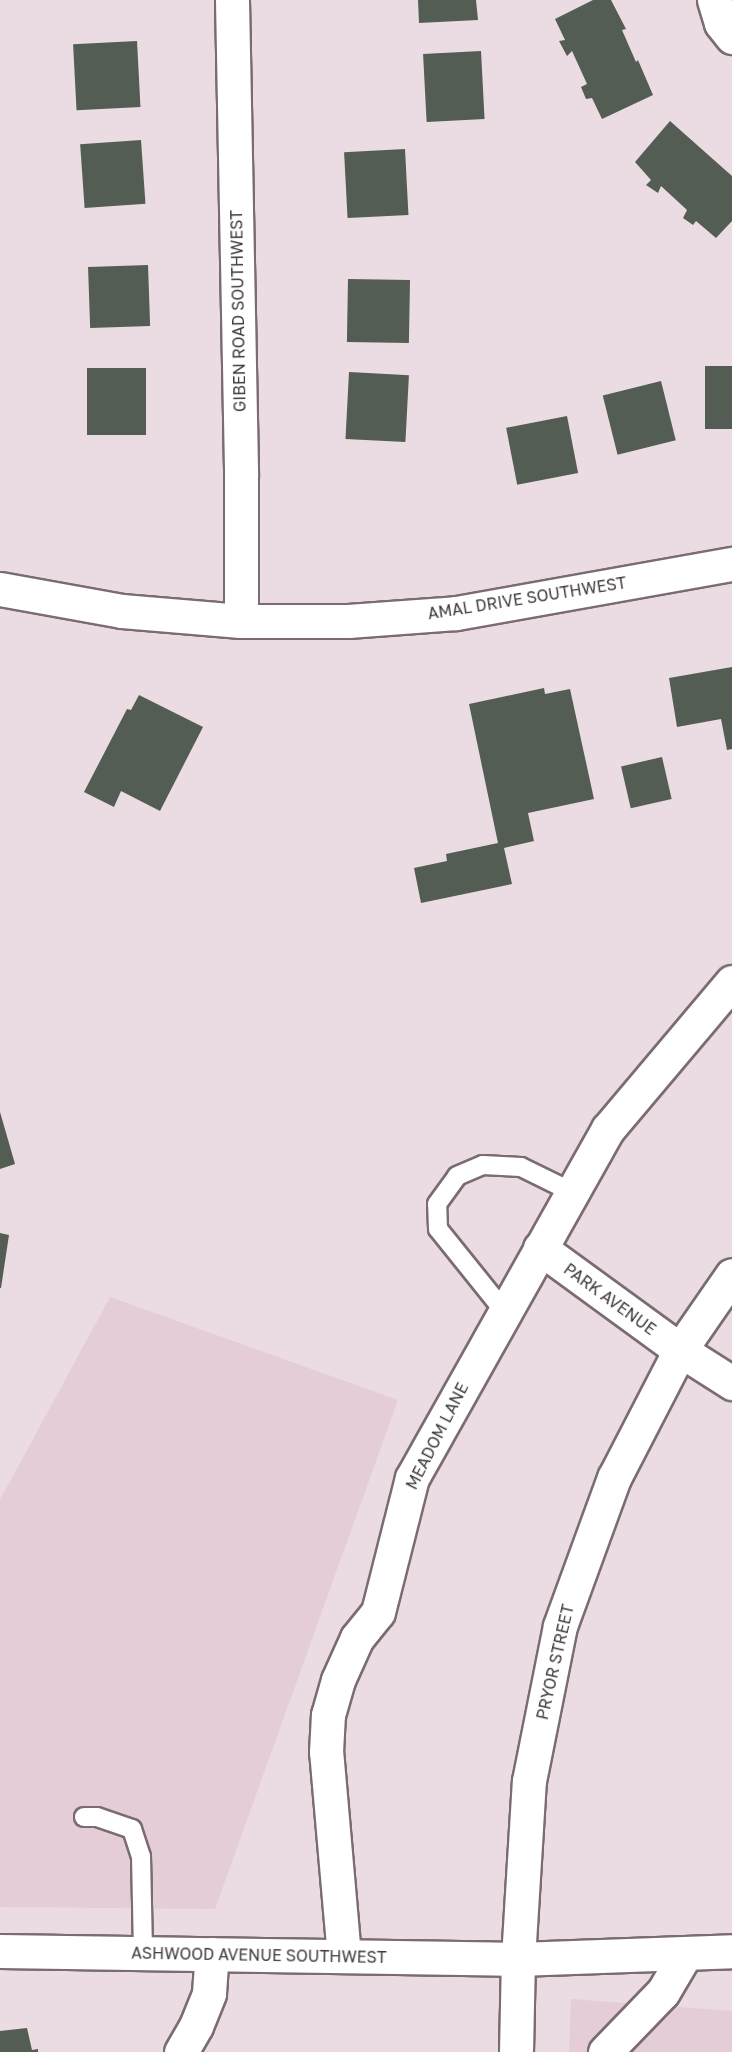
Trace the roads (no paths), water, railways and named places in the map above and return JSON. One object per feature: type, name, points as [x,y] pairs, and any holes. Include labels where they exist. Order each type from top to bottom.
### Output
[{"type":"street","name":"GIBEN ROAD SOUTHWEST","points":[[232,0],[241,464],[241,621]]},
{"type":"street","points":[[714,0],[721,23],[732,37]]},
{"type":"street","name":"AMAL DRIVE SOUTHWEST","points":[[0,589],[122,611],[241,621],[348,621],[456,613],[732,564]]},
{"type":"street","name":"MEADOM LANE","points":[[344,1956],[326,1752],[328,1715],[338,1680],[357,1638],[378,1612],[412,1478],[608,1129],[732,982]]},
{"type":"street","name":"PARK AVENUE","points":[[540,1248],[680,1350],[732,1383]]},
{"type":"street","name":"PRYOR STREET","points":[[516,2052],[518,1959],[529,1781],[560,1626],[614,1478],[680,1350],[732,1275]]},
{"type":"street","name":"ASHWOOD AVENUE SOUTHWEST","points":[[0,1951],[518,1959],[732,1951]]},
{"type":"street","points":[[605,2052],[663,1992],[686,1953]]},
{"type":"street","points":[[181,2052],[196,2026],[208,1993],[212,1954]]},
{"type":"lane","points":[[504,1311],[438,1229],[437,1203],[458,1176],[483,1166],[521,1167],[572,1192]]},
{"type":"lane","points":[[84,1818],[97,1818],[132,1829],[141,1856],[143,1953]]}]
